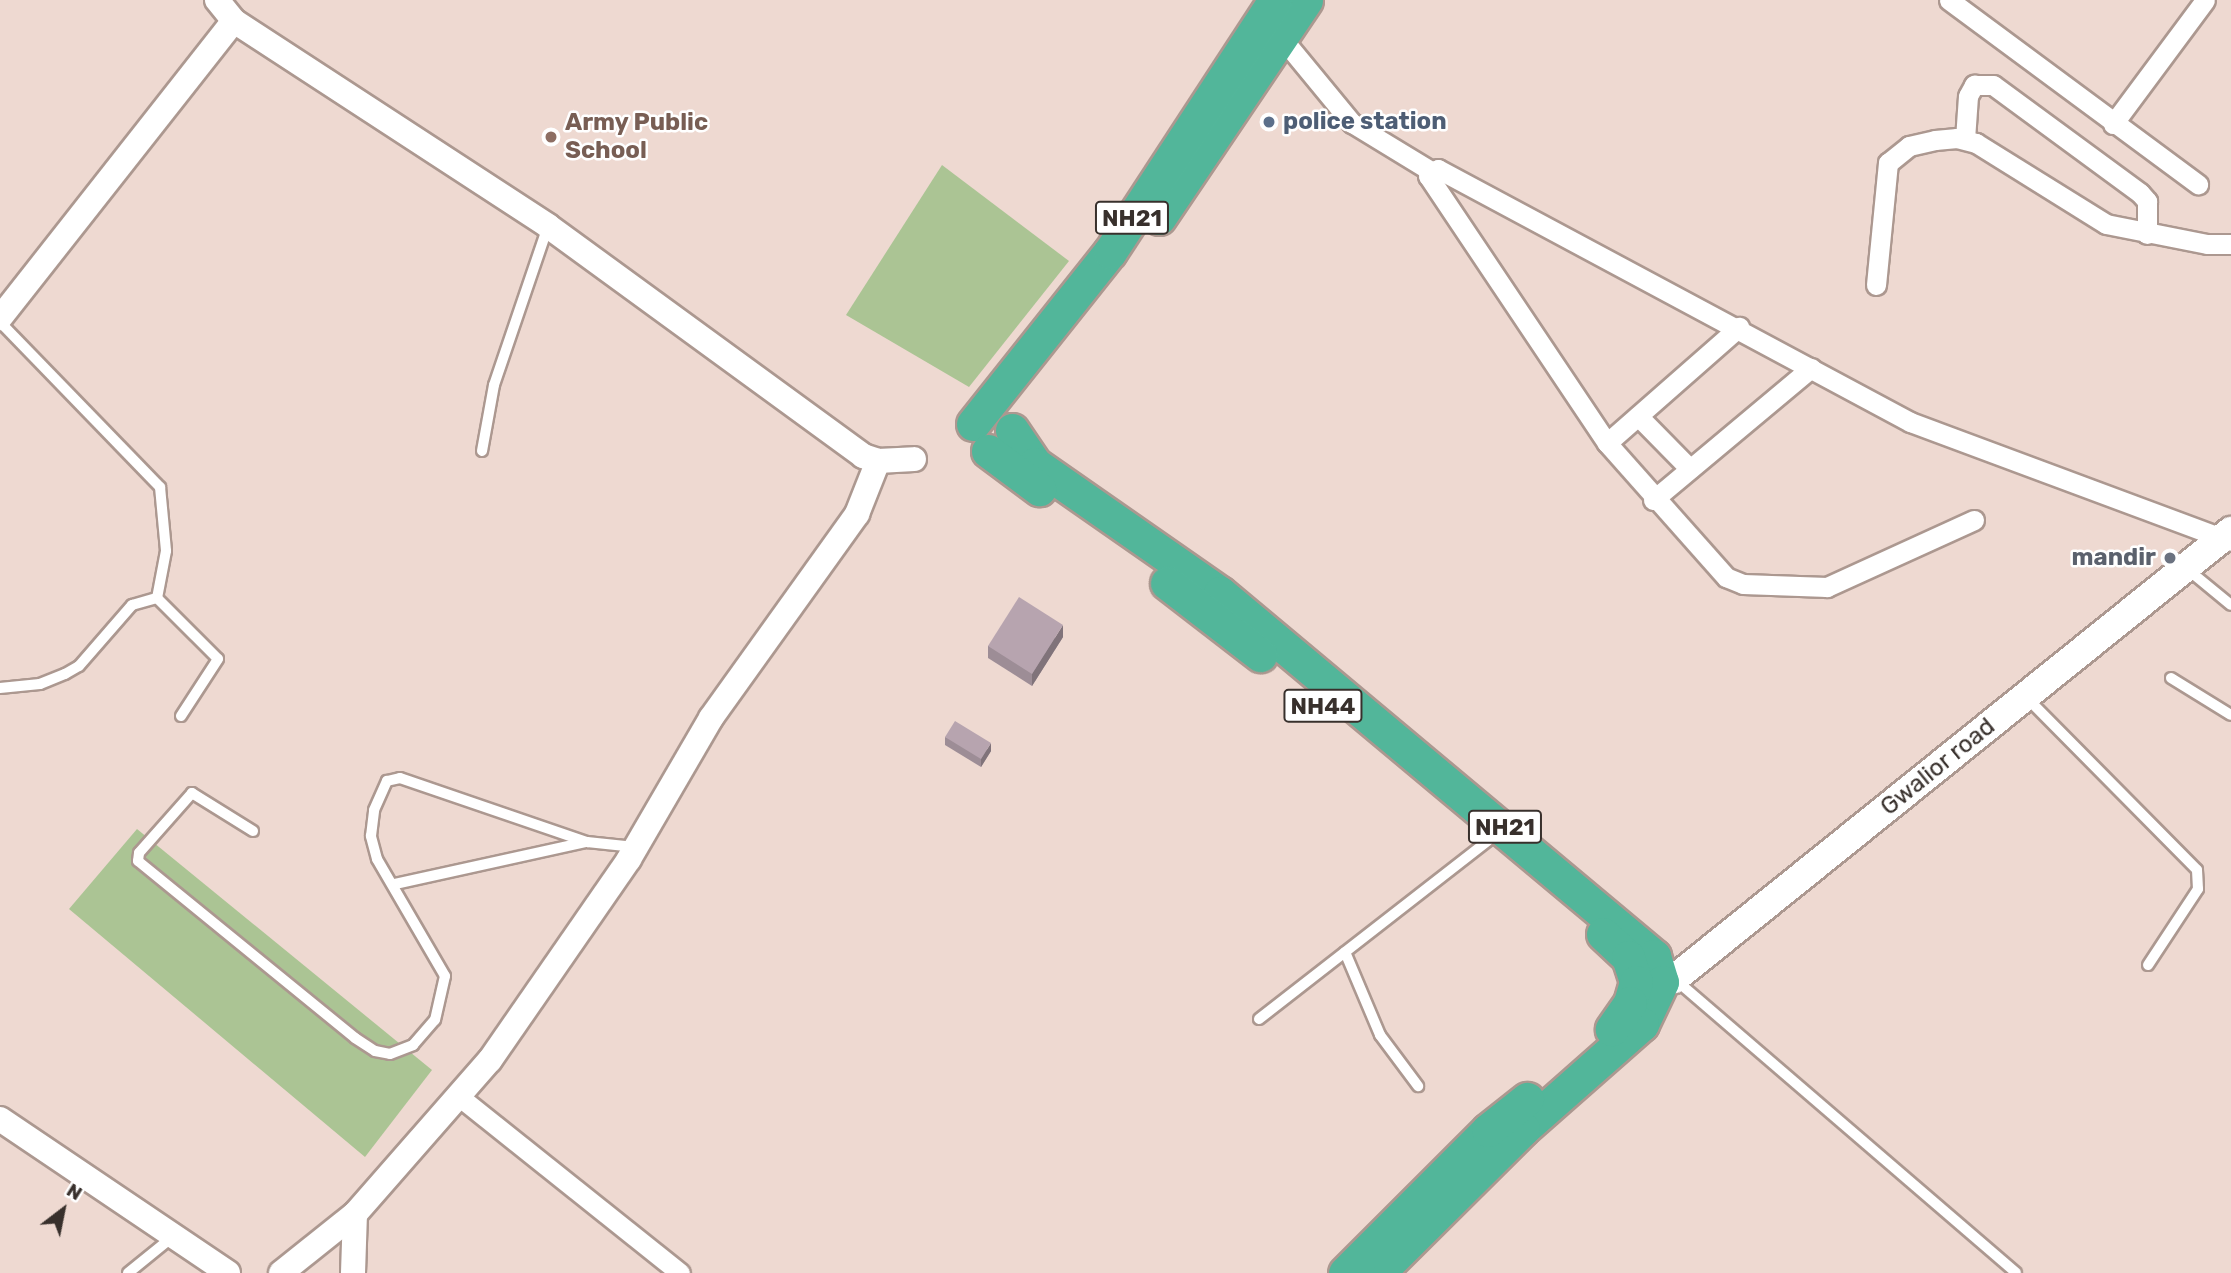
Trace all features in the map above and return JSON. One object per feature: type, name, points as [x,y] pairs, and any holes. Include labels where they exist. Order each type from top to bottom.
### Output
[{"type":"highway","name":"NH21","points":[[996,432],[1275,0]]},
{"type":"highway","name":"NH21","points":[[996,432],[1125,267],[1306,0]]},
{"type":"highway","name":"NH21","points":[[996,432],[1035,464],[1220,593],[1642,942],[1654,956],[1657,981]]},
{"type":"highway","name":"NH44","points":[[996,432],[1206,611],[1623,950],[1657,981]]},
{"type":"highway","points":[[1345,1273],[1488,1130],[1609,1032],[1630,1003],[1657,981]]},
{"type":"highway","points":[[1378,1273],[1523,1129],[1622,1047],[1642,1024],[1657,981]]},
{"type":"main road","name":"Gwalior road","points":[[1657,981],[2229,537]]},
{"type":"street","points":[[217,0],[234,21],[548,226],[820,426],[878,461],[914,459]]},
{"type":"street","points":[[1948,0],[2112,124],[2198,184]]},
{"type":"street","points":[[2112,124],[2205,0]]},
{"type":"street","points":[[0,320],[234,21]]},
{"type":"street","points":[[1282,37],[1352,123],[1431,171],[1438,169],[1739,327],[1910,422],[2229,537]]},
{"type":"street","points":[[1965,139],[1968,96],[1974,85],[1993,85],[2140,193],[2147,201],[2147,233]]},
{"type":"street","points":[[1876,285],[1884,177],[1892,156],[1909,146],[1965,139],[2086,215],[2147,233],[2231,244]]},
{"type":"street","points":[[1431,171],[1430,182],[1607,443],[1653,500],[1713,566],[1744,584],[1827,587],[1974,520]]},
{"type":"street","points":[[1607,443],[1739,327]]},
{"type":"street","points":[[1653,500],[1811,368]]},
{"type":"street","points":[[1638,416],[1690,468]]},
{"type":"street","points":[[281,1273],[355,1214],[461,1098],[636,847],[711,718],[857,514],[878,461]]},
{"type":"street","points":[[461,1098],[680,1273]]},
{"type":"street","points":[[0,1119],[229,1273]]},
{"type":"street","points":[[353,1273],[355,1214]]},
{"type":"lane","points":[[482,451],[494,385],[548,226]]},
{"type":"lane","points":[[0,320],[156,480],[161,492],[166,551],[158,598]]},
{"type":"lane","points":[[2186,568],[2231,605]]},
{"type":"lane","points":[[0,688],[40,684],[65,674],[79,666],[132,605],[158,598]]},
{"type":"lane","points":[[158,598],[218,659],[181,716]]},
{"type":"lane","points":[[2171,678],[2231,715]]},
{"type":"lane","points":[[2026,697],[2197,870],[2198,889],[2148,965]]},
{"type":"lane","points":[[253,831],[192,793],[139,853],[138,861],[355,1038],[375,1051],[390,1054],[421,1038],[441,1008],[445,989],[443,968],[395,884],[377,859],[371,836],[374,810],[393,778],[587,842],[636,847]]},
{"type":"lane","points":[[1259,1019],[1488,841]]},
{"type":"lane","points":[[395,884],[587,842]]},
{"type":"lane","points":[[1345,952],[1380,1035],[1418,1086]]},
{"type":"lane","points":[[1657,981],[2017,1273]]},
{"type":"lane","points":[[128,1273],[174,1236]]},
{"type":"green space","points":[[942,165],[1069,261],[969,387],[846,315]]},
{"type":"green space","points":[[137,829],[432,1070],[365,1157],[69,909]]},
{"type":"building","points":[[1019,597],[1063,625],[1032,674],[988,646]]},
{"type":"building","points":[[955,721],[991,743],[981,759],[945,737]]},
{"type":"place","name":"police station","points":[[1269,122]]},
{"type":"place","name":"Army Public School","points":[[551,137]]},
{"type":"place","name":"mandir","points":[[2170,558]]}]
